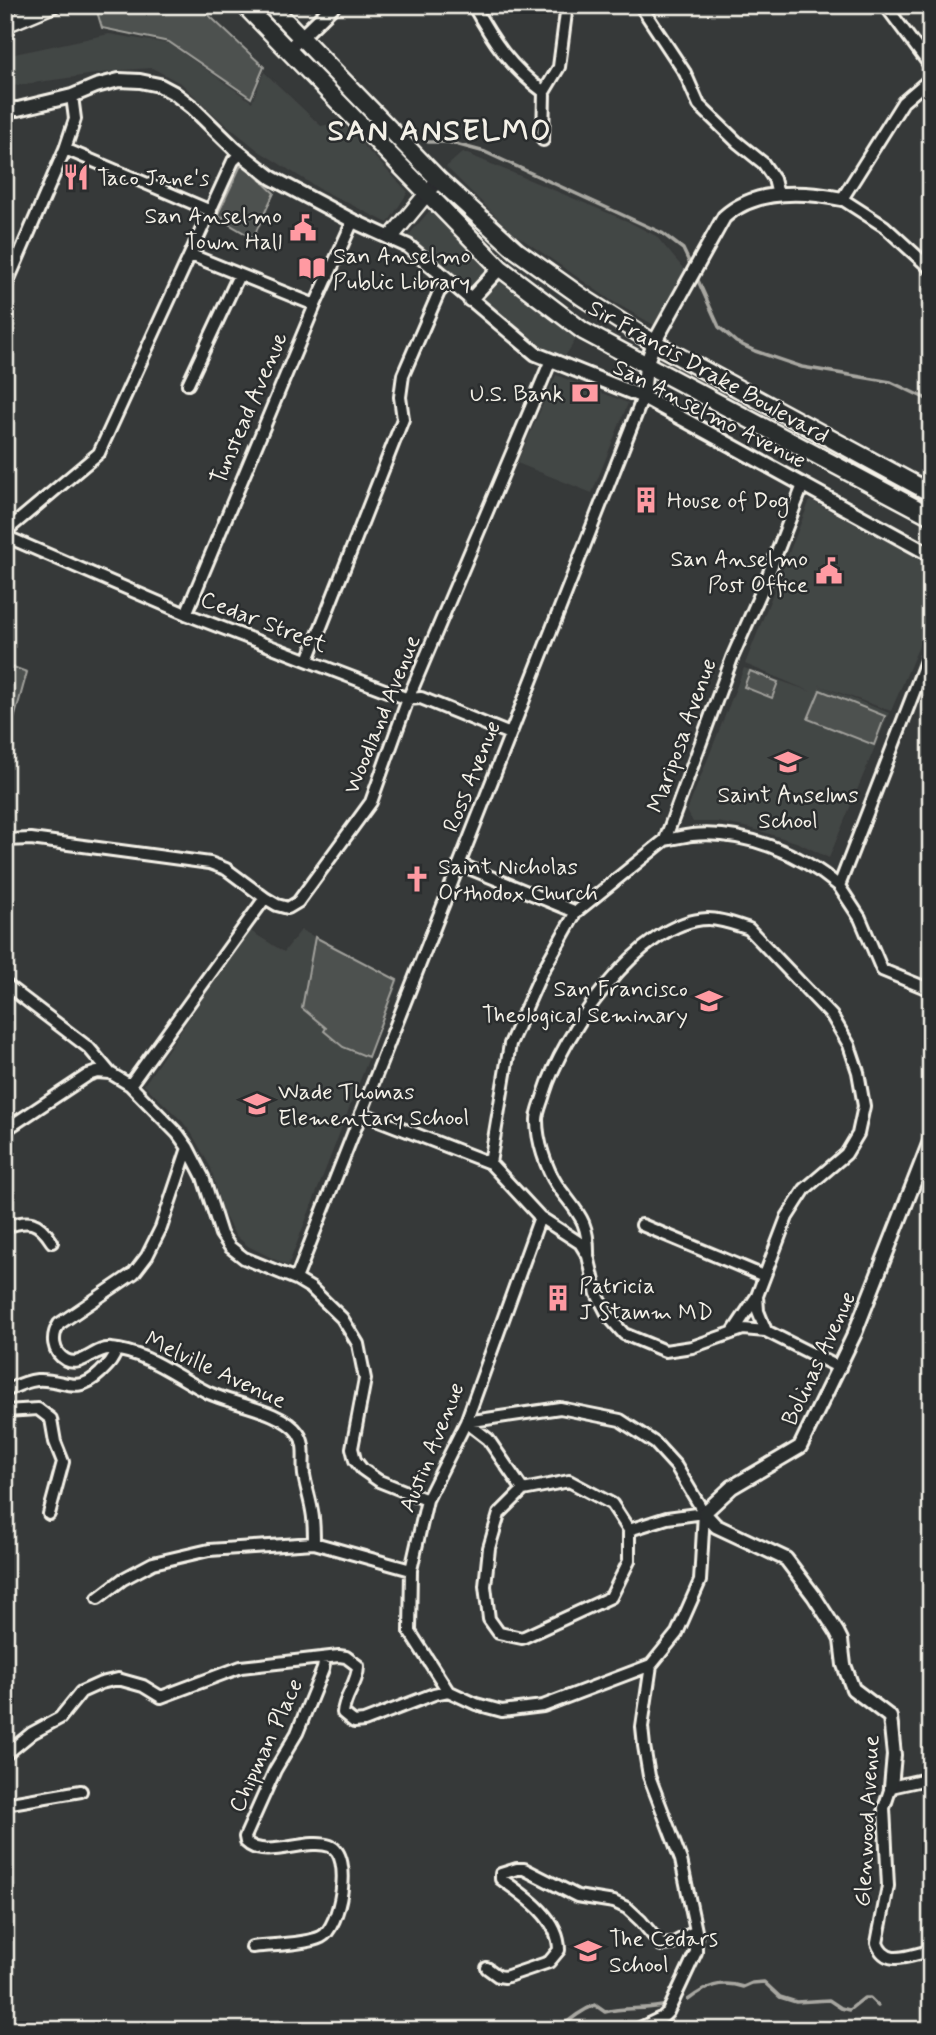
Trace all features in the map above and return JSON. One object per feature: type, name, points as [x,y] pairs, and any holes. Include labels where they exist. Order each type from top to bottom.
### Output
[{"type":"main road","points":[[5,25],[53,5]]},
{"type":"main road","name":"Sir Francis Drake Boulevard","points":[[244,5],[500,268],[583,331],[931,516]]},
{"type":"main road","name":"Sir Francis Drake Boulevard","points":[[270,5],[439,180],[517,251],[654,343],[931,493]]},
{"type":"main road","points":[[391,237],[439,180]]},
{"type":"street","points":[[288,50],[334,5]]},
{"type":"street","points":[[472,5],[495,44],[522,76],[544,92]]},
{"type":"street","points":[[543,140],[544,92],[559,67],[567,5]]},
{"type":"street","points":[[640,5],[685,73],[699,105],[763,163],[774,178],[778,195]]},
{"type":"street","points":[[885,5],[931,67]]},
{"type":"street","points":[[931,78],[903,102],[842,199],[884,226],[931,269]]},
{"type":"street","name":"San Anselmo Avenue","points":[[5,109],[18,109],[72,96],[119,80],[159,85],[192,107],[272,178],[408,246],[536,354],[643,397],[931,555]]},
{"type":"street","points":[[5,288],[65,149],[75,119],[72,96]]},
{"type":"street","points":[[65,149],[211,211]]},
{"type":"street","points":[[5,534],[99,453],[233,161],[241,153]]},
{"type":"street","name":"Ross Avenue","points":[[296,1279],[643,397],[646,365],[654,343],[724,217],[736,206],[751,199],[778,195],[821,195],[842,199]]},
{"type":"street","name":"Tunstead Avenue","points":[[186,614],[354,221]]},
{"type":"street","points":[[191,255],[316,305]]},
{"type":"street","points":[[470,300],[500,268]]},
{"type":"street","points":[[188,384],[239,275]]},
{"type":"street","points":[[308,660],[403,419],[400,397],[403,375],[439,292],[449,282]]},
{"type":"street","name":"Woodland Avenue","points":[[265,898],[288,908],[298,902],[371,802],[408,699],[551,360]]},
{"type":"street","name":"Mariposa Avenue","points":[[490,1163],[510,1044],[541,974],[576,912],[665,841],[732,658],[803,485]]},
{"type":"street","name":"Cedar Street","points":[[5,534],[186,614],[408,699],[421,698],[510,734]]},
{"type":"street","points":[[839,886],[931,648]]},
{"type":"street","points":[[665,841],[692,835],[730,836],[763,844],[823,872],[839,886],[860,918],[882,970],[931,990]]},
{"type":"street","points":[[5,840],[31,839],[210,863],[226,869],[265,898],[130,1086]]},
{"type":"street","points":[[459,864],[576,912]]},
{"type":"street","points":[[733,1332],[757,1296],[787,1217],[805,1189],[846,1154],[858,1134],[864,1106],[858,1072],[849,1045],[832,1016],[749,929],[708,919],[685,924],[664,934],[628,961],[600,993],[570,1035],[549,1079],[537,1118],[542,1151],[556,1183],[588,1232],[589,1256],[597,1294],[609,1317],[624,1334],[665,1351],[692,1347],[733,1332],[750,1329],[766,1331],[840,1368]]},
{"type":"street","points":[[5,984],[82,1042],[99,1057],[110,1073],[130,1086],[178,1134],[203,1177],[221,1234],[230,1247],[244,1258],[296,1279],[328,1301],[342,1318],[358,1344],[365,1379],[352,1448],[355,1460],[362,1469],[379,1481],[427,1500]]},
{"type":"street","points":[[5,1130],[88,1075],[97,1072],[110,1073]]},
{"type":"street","points":[[361,1113],[490,1163],[540,1217],[580,1243],[589,1256]]},
{"type":"street","name":"Bolinas Avenue","points":[[704,1513],[733,1487],[800,1447],[840,1368],[931,1139]]},
{"type":"street","points":[[116,1350],[105,1349],[76,1362],[69,1361],[62,1357],[54,1343],[53,1332],[59,1324],[134,1273],[147,1256],[161,1228],[188,1148]]},
{"type":"street","points":[[567,1234],[579,1215]]},
{"type":"street","name":"Austin Avenue","points":[[448,1691],[410,1632],[411,1570],[427,1500],[466,1422],[540,1217]]},
{"type":"street","points":[[5,1227],[23,1221],[43,1228],[52,1242]]},
{"type":"street","points":[[642,1225],[764,1276]]},
{"type":"street","points":[[757,1296],[758,1311],[766,1331]]},
{"type":"street","name":"Melville Avenue","points":[[5,1391],[23,1383],[40,1380],[72,1386],[83,1385],[92,1381],[104,1369],[116,1350],[135,1352],[210,1394],[245,1404],[292,1427],[299,1434],[303,1445],[304,1475],[313,1514],[314,1543]]},
{"type":"street","points":[[5,1755],[32,1732],[60,1718],[81,1692],[118,1679],[142,1686],[161,1697],[241,1667],[346,1657],[358,1666],[358,1673],[343,1713],[354,1722],[363,1721],[433,1693],[448,1691],[476,1704],[502,1711],[543,1706],[651,1665],[677,1633],[700,1581],[704,1513],[676,1466],[655,1443],[620,1420],[559,1408],[466,1422]]},
{"type":"street","points":[[5,1410],[38,1409],[51,1419],[55,1442],[63,1462],[49,1514]]},
{"type":"street","points":[[466,1422],[488,1438],[523,1490]]},
{"type":"street","points":[[569,1481],[612,1504],[629,1530],[629,1561],[611,1597],[522,1638],[499,1633],[489,1619],[485,1587],[488,1548],[499,1514],[523,1490],[569,1481]]},
{"type":"street","points":[[629,1530],[667,1518],[704,1513]]},
{"type":"street","name":"Glenwood Avenue","points":[[704,1513],[716,1526],[786,1559],[814,1596],[841,1640],[844,1665],[853,1689],[890,1717],[894,1755],[891,1787],[884,1808],[888,1886],[877,1943],[880,1952],[888,1958],[902,1958],[931,1951]]},
{"type":"street","points":[[98,1598],[123,1579],[153,1563],[209,1550],[314,1543],[411,1570]]},
{"type":"street","name":"Chipman Place","points":[[252,1947],[321,1937],[334,1924],[343,1867],[336,1850],[329,1845],[255,1848],[246,1842],[245,1837],[275,1770],[297,1733],[325,1658]]},
{"type":"street","points":[[636,2030],[668,2012],[696,1952],[696,1931],[681,1860],[649,1776],[644,1746],[642,1727],[651,1665]]},
{"type":"street","points":[[891,1787],[931,1778]]},
{"type":"street","points":[[5,1804],[81,1791]]},
{"type":"street","points":[[487,1968],[498,1976],[505,1977],[549,1962],[559,1950],[557,1934],[547,1919],[524,1894],[501,1879],[502,1874],[517,1868],[577,1896],[614,1902],[627,1908],[642,1921],[661,1945],[672,1944],[696,1931]]},
{"type":"shaded area","points":[[95,5],[198,5],[264,67],[251,98],[169,42],[102,28]]},
{"type":"shaded area","points":[[109,34],[170,44],[252,102],[264,72],[321,126],[341,122],[408,192],[388,223],[318,188],[259,151],[182,84],[152,68],[5,87],[5,56]]},
{"type":"shaded area","points":[[463,152],[627,221],[656,236],[688,274],[654,325],[612,301],[512,232],[446,167]]},
{"type":"shaded area","points":[[242,163],[274,193],[253,238],[229,224],[231,220],[225,214],[223,218],[218,214]]},
{"type":"shaded area","points":[[432,208],[578,336],[564,358],[534,344],[407,237]]},
{"type":"shaded area","points":[[556,375],[628,403],[592,493],[517,463]]},
{"type":"shaded area","points":[[810,500],[931,565],[931,618],[891,711],[818,685],[889,713],[829,858],[799,843],[750,828],[717,822],[693,822],[687,811],[744,668],[812,692],[745,664]]},
{"type":"shaded area","points":[[5,664],[27,672],[5,752]]},
{"type":"shaded area","points":[[750,671],[778,682],[772,698],[744,687]]},
{"type":"shaded area","points":[[820,690],[885,716],[874,745],[808,719]]},
{"type":"shaded area","name":"Wade Thomas Elementary School","points":[[249,930],[284,952],[301,930],[399,980],[288,1266],[248,1246],[235,1235],[222,1211],[211,1168],[192,1134],[144,1085]]},
{"type":"shaded area","points":[[315,937],[397,980],[368,1057],[343,1047],[302,1008]]},
{"type":"waterway","points":[[428,142],[448,142],[485,152],[662,233],[683,249],[691,266]]},
{"type":"waterway","points":[[696,276],[719,327],[736,342],[802,367],[891,382],[931,401]]},
{"type":"waterway","points":[[688,2000],[701,1991],[721,1984],[743,1987],[764,1982],[780,1997],[796,2002],[829,2000],[849,2010],[864,1998],[870,1998],[878,2006]]},
{"type":"waterway","points":[[558,2030],[595,2005],[605,2012],[662,2006]]},
{"type":"place","name":"Taco Jane's","points":[[76,177]]},
{"type":"place","name":"San Anselmo Town Hall","points":[[303,228]]},
{"type":"place","name":"San Anselmo Public Library","points":[[312,268]]},
{"type":"place","name":"U.S. Bank","points":[[585,393]]},
{"type":"place","name":"House of Dog","points":[[646,500]]},
{"type":"place","name":"San Anselmo Post Office","points":[[829,571]]},
{"type":"place","name":"Saint Anselms School","points":[[788,762]]},
{"type":"place","name":"Saint Nicholas Orthodox Church","points":[[417,879]]},
{"type":"place","name":"San Francisco Theological Seminary","points":[[709,1001]]},
{"type":"place","name":"Wade Thomas Elementary School","points":[[257,1104]]},
{"type":"place","name":"Patricia J Stamm MD","points":[[558,1298]]},
{"type":"place","name":"The Cedars School","points":[[588,1951]]},
{"type":"district","name":"SAN ANSELMO","points":[[440,130]]}]
